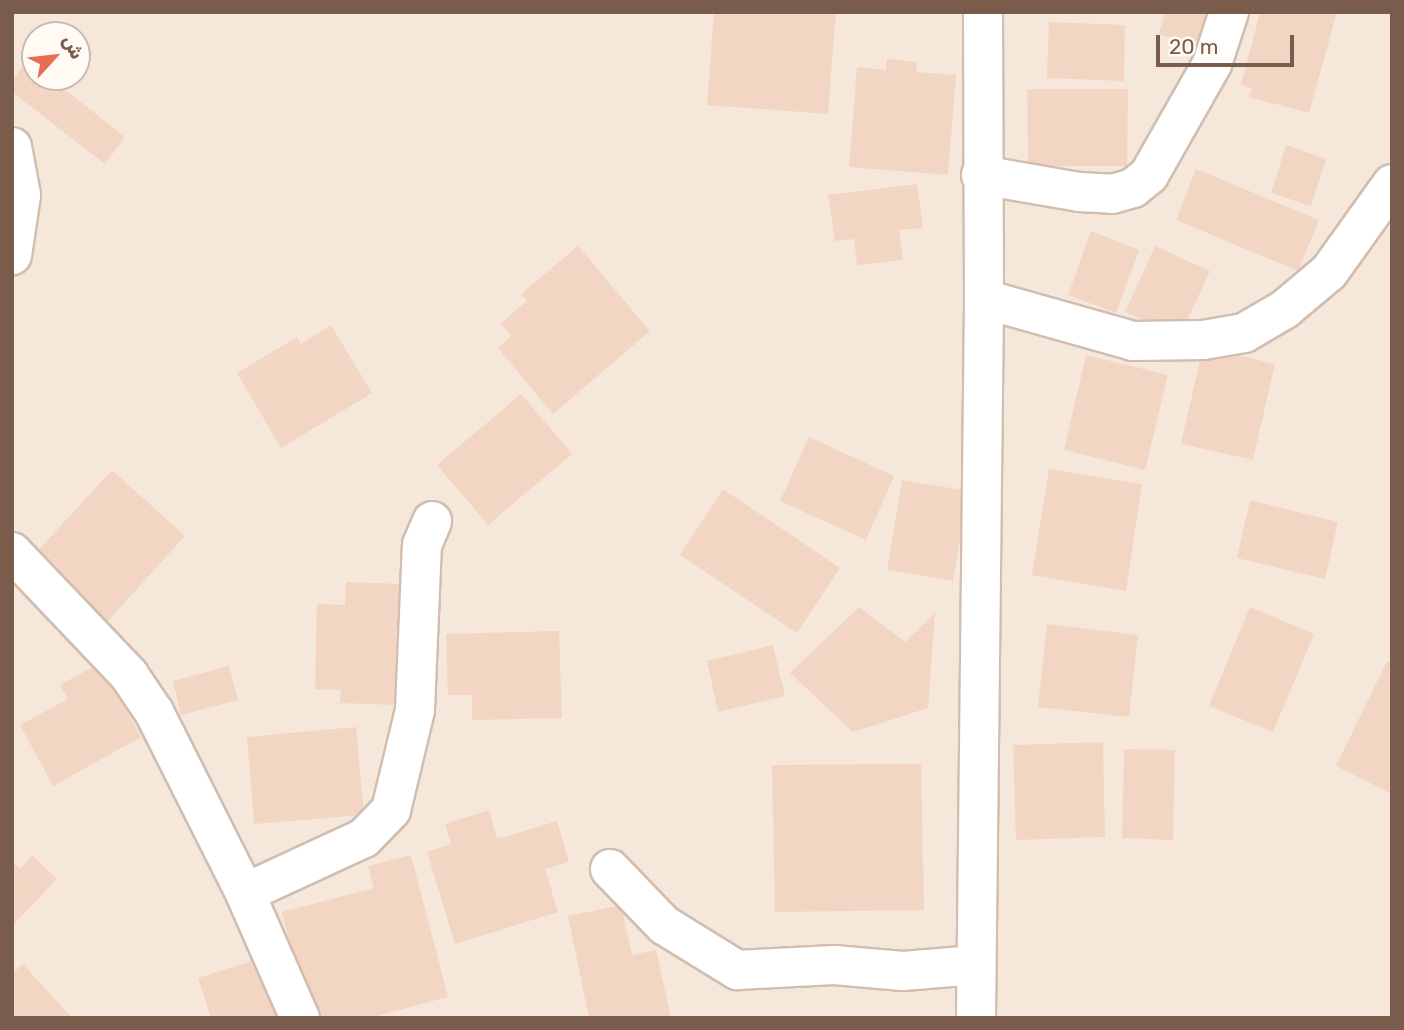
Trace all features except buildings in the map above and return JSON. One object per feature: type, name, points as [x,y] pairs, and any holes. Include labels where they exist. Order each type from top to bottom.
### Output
[{"type":"street","points":[[976,1018],[984,299],[981,175],[982,12]]},
{"type":"street","points":[[981,175],[1079,192],[1112,194],[1133,188],[1149,175],[1212,64],[1229,12]]},
{"type":"street","points":[[12,147],[21,195],[12,255]]},
{"type":"street","points":[[984,299],[1133,341],[1203,340],[1244,333],[1286,309],[1329,272],[1392,184]]},
{"type":"street","points":[[244,893],[364,838],[391,810],[415,710],[422,545],[432,521]]},
{"type":"street","points":[[12,552],[129,675],[154,712],[244,893],[300,1018]]},
{"type":"street","points":[[610,869],[664,925],[737,970],[834,965],[903,971],[976,965]]},
{"type":"shaded area","points":[[12,12],[1392,12],[1392,1018],[12,1018]]}]
